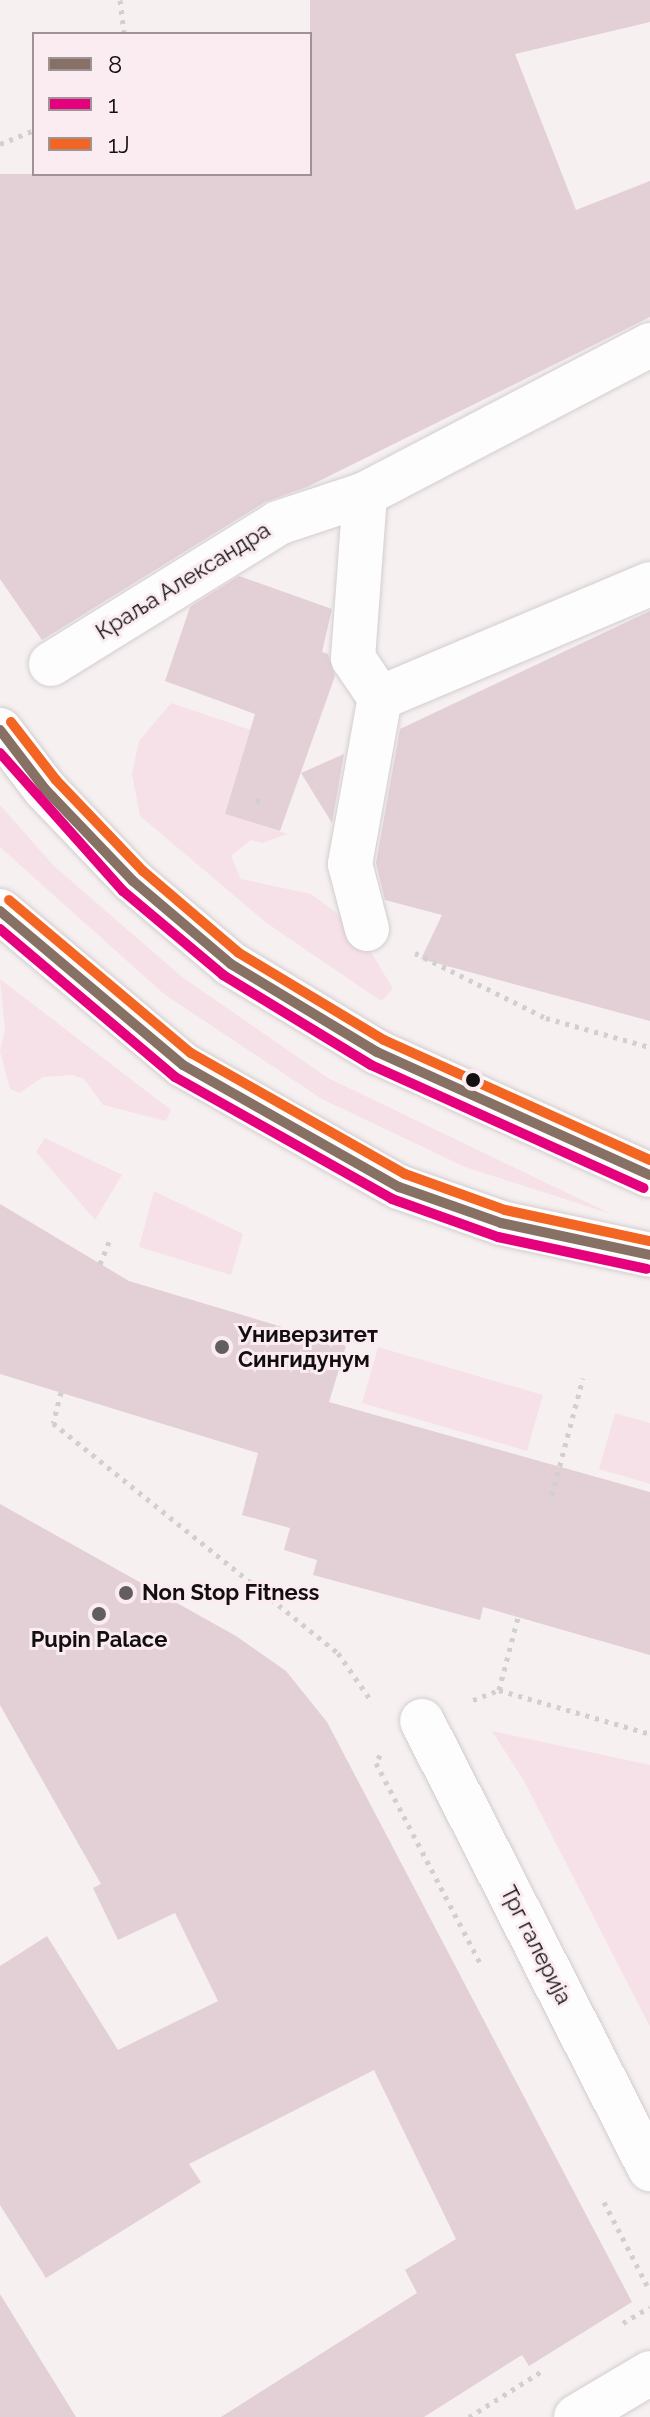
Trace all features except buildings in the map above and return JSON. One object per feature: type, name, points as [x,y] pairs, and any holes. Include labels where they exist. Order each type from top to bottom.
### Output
[{"type":"street","name":"Краља Александра","points":[[51,664],[278,523],[365,494],[650,345]]},
{"type":"street","points":[[365,494],[353,658],[380,698],[350,864],[367,929]]},
{"type":"street","points":[[380,698],[650,584]]},
{"type":"street","points":[[0,730],[45,789],[133,881],[231,964],[377,1052],[650,1175]]},
{"type":"street","points":[[0,911],[183,1065],[399,1187],[501,1223],[650,1255]]},
{"type":"street","name":"Трг галерија","points":[[422,1721],[650,2169]]},
{"type":"street","points":[[576,2417],[650,2373]]},
{"type":"path","points":[[120,0],[124,32]]},
{"type":"path","points":[[0,144],[32,131]]},
{"type":"path","points":[[367,929],[546,1018],[650,1047]]},
{"type":"path","points":[[100,1264],[109,1242]]},
{"type":"path","points":[[552,1495],[583,1378]]},
{"type":"path","points":[[61,1392],[53,1423],[338,1653],[374,1705]]},
{"type":"path","points":[[499,1690],[650,1734]]},
{"type":"shaded area","points":[[171,703],[260,733],[225,814],[288,834],[262,843],[251,840],[231,856],[241,879],[311,894],[357,928],[393,989],[381,1001],[268,924],[140,816],[132,774],[139,741]]},
{"type":"shaded area","points":[[0,805],[54,866],[182,977],[328,1078],[611,1214],[465,1167],[322,1099],[164,994],[0,847]]},
{"type":"shaded area","points":[[0,979],[171,1110],[166,1121],[103,1105],[84,1079],[72,1075],[43,1077],[19,1093],[10,1089],[0,1051],[5,1030]]},
{"type":"shaded area","points":[[45,1138],[122,1175],[95,1220],[36,1152]]},
{"type":"shaded area","points":[[154,1191],[243,1234],[231,1275],[139,1247]]},
{"type":"shaded area","points":[[378,1347],[543,1395],[527,1451],[362,1403]]},
{"type":"shaded area","points":[[615,1413],[650,1423],[650,1484],[599,1469]]},
{"type":"shaded area","points":[[492,1731],[650,1765],[650,2027],[524,1781]]},
{"type":"transit line","name":"1J","points":[[11,722],[56,780],[143,871],[239,953],[384,1040],[650,1160]]},
{"type":"transit line","name":"8","points":[[0,730],[45,789],[133,881],[231,964],[377,1052],[650,1175]]},
{"type":"transit line","name":"1","points":[[0,753],[123,891],[223,975],[371,1065],[644,1188]]},
{"type":"transit line","name":"1J","points":[[9,900],[191,1053],[405,1174],[505,1210],[650,1241]]},
{"type":"transit line","name":"8","points":[[0,911],[183,1065],[399,1187],[501,1223],[650,1255]]},
{"type":"transit line","name":"1","points":[[0,929],[175,1077],[392,1199],[498,1237],[647,1269]]},
{"type":"place","name":"Универзитет Сингидунум","points":[[222,1347]]},
{"type":"place","name":"Non Stop Fitness","points":[[126,1593]]},
{"type":"place","name":"Pupin Palace","points":[[99,1614]]}]
